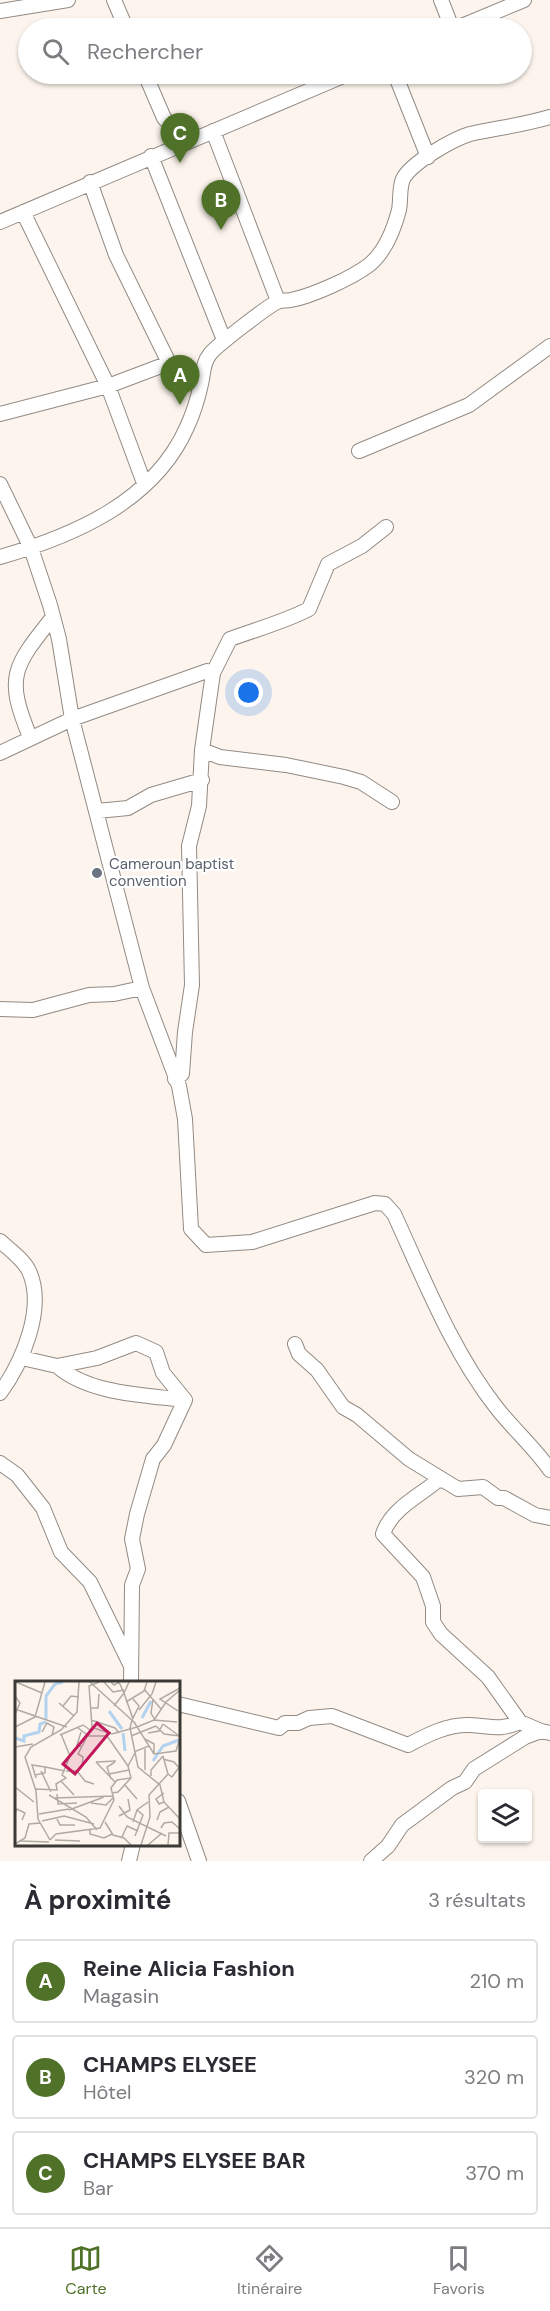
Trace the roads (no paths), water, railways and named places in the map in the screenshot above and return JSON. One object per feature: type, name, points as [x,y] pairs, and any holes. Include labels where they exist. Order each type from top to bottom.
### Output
[{"type":"street","points":[[0,11],[68,0]]},
{"type":"street","points":[[114,0],[122,18]]},
{"type":"street","points":[[441,0],[448,18]]},
{"type":"street","points":[[477,18],[508,3],[524,0]]},
{"type":"street","points":[[149,84],[164,118],[185,142]]},
{"type":"street","points":[[0,222],[325,84]]},
{"type":"street","points":[[399,84],[428,157]]},
{"type":"street","points":[[0,557],[31,548],[101,519],[116,510],[179,444],[195,403],[205,362],[224,340],[278,301],[291,300],[316,290],[369,264],[384,247],[399,210],[403,179],[413,165],[469,135],[550,117]]},
{"type":"street","points":[[213,132],[278,301]]},
{"type":"street","points":[[151,156],[224,340]]},
{"type":"street","points":[[0,414],[108,386],[165,366],[169,360],[116,255],[90,182]]},
{"type":"street","points":[[22,212],[108,386],[144,483]]},
{"type":"street","points":[[359,451],[469,405],[546,348]]},
{"type":"street","points":[[0,484],[31,548],[52,611],[72,719],[142,988],[175,1079],[185,1119],[190,1219],[196,1237],[206,1245],[252,1242],[375,1203],[385,1204],[394,1214],[440,1312],[472,1370],[496,1407],[550,1470]]},
{"type":"street","points":[[175,1079],[182,1074],[192,985],[189,846],[199,807],[202,750],[213,673],[230,639],[266,625],[282,623],[309,609],[328,564],[362,546],[386,527]]},
{"type":"street","points":[[30,737],[17,705],[14,690],[16,676],[26,650],[52,611]]},
{"type":"street","points":[[0,753],[72,719],[207,671],[213,673]]},
{"type":"street","points":[[202,750],[220,757],[285,765],[345,777],[361,782],[392,802]]},
{"type":"street","points":[[97,811],[128,808],[151,795],[202,780]]},
{"type":"street","points":[[0,1009],[33,1010],[89,995],[114,994],[142,988]]},
{"type":"street","points":[[0,1241],[23,1262],[33,1286],[29,1337],[22,1358],[0,1393]]},
{"type":"street","points":[[22,1358],[57,1366],[97,1358],[136,1343],[156,1353],[163,1373],[185,1400]]},
{"type":"street","points":[[295,1344],[299,1354],[317,1370],[344,1407],[357,1415],[409,1459],[458,1489],[483,1487],[498,1498],[504,1498],[536,1515],[550,1518]]},
{"type":"street","points":[[57,1366],[71,1378],[126,1392],[185,1400]]},
{"type":"street","points":[[131,1681],[132,1585],[138,1569],[132,1539],[153,1459],[164,1445],[185,1400]]},
{"type":"street","points":[[0,1463],[17,1475],[43,1508],[61,1552],[90,1582],[141,1681]]},
{"type":"street","points":[[443,1480],[437,1481],[400,1509],[387,1522],[383,1534],[423,1577],[433,1606],[433,1622],[441,1634],[488,1677],[520,1722],[545,1732]]},
{"type":"street","points":[[132,1667],[136,1681]]},
{"type":"street","points":[[180,1704],[279,1728],[285,1724],[298,1723],[309,1718],[332,1716],[408,1745],[448,1727],[471,1725],[504,1729],[520,1722]]},
{"type":"street","points":[[371,1861],[388,1846],[402,1825],[452,1788],[465,1782],[474,1769],[525,1737],[545,1732]]},
{"type":"street","points":[[180,1808],[199,1861]]},
{"type":"street","points":[[129,1861],[133,1846]]},
{"type":"place","name":"CHAMPS ELYSEE BAR","points":[[180,163]]},
{"type":"place","name":"CHAMPS ELYSEE","points":[[221,230]]},
{"type":"place","name":"Reine Alicia Fashion","points":[[180,405]]},
{"type":"place","name":"Cameroun baptist convention","points":[[97,873]]}]
